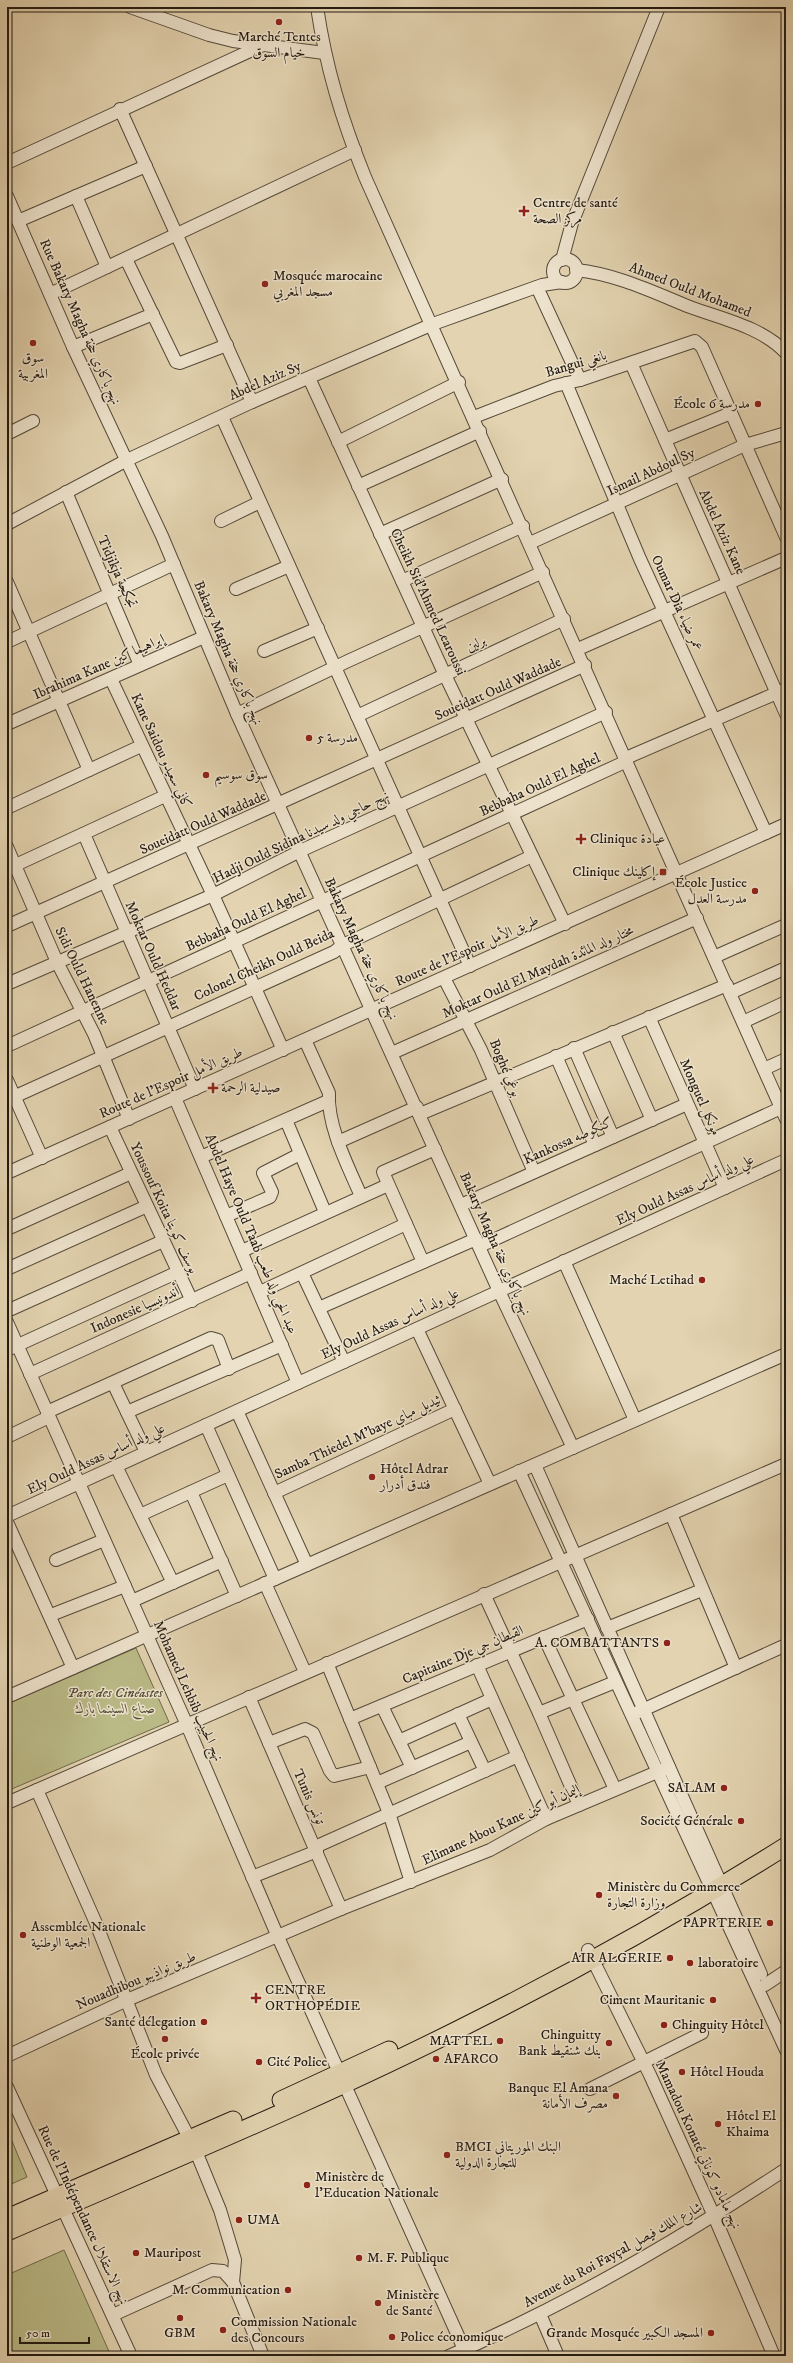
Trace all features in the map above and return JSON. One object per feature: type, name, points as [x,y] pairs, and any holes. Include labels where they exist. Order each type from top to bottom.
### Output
[{"type":"highway","points":[[716,1885],[786,1837]]},
{"type":"highway","points":[[7,2232],[61,2202],[477,2021],[591,1954],[786,1846]]},
{"type":"highway","points":[[7,2218],[61,2202]]},
{"type":"street","points":[[130,7],[209,35],[263,45],[324,53]]},
{"type":"street","points":[[317,7],[324,53],[346,129],[784,1114],[704,1144],[478,1242],[423,1262],[318,1308]]},
{"type":"street","points":[[562,260],[572,223],[659,7]]},
{"type":"street","points":[[7,163],[120,109],[263,45]]},
{"type":"street","points":[[120,109],[252,402]]},
{"type":"street","points":[[50,294],[355,150]]},
{"type":"street","points":[[18,221],[146,166]]},
{"type":"street","name":"Rue Bakary Magha نهج باكاري حخة","points":[[7,196],[73,347],[127,460]]},
{"type":"street","points":[[76,196],[107,267]]},
{"type":"street","points":[[126,259],[176,362],[180,363],[227,345]]},
{"type":"street","points":[[553,269],[556,279],[562,282],[574,278],[576,270],[570,260],[562,260],[556,263],[540,286],[580,380]]},
{"type":"street","name":"Ahmed Ould Mohamed","points":[[576,270],[612,277],[735,324],[772,341],[786,353]]},
{"type":"street","name":"Abdel Aziz Sy","points":[[7,524],[127,460],[252,402],[433,324],[540,286],[562,282]]},
{"type":"street","points":[[73,347],[153,314]]},
{"type":"street","name":"Bangui بانغي","points":[[474,418],[566,383],[580,380],[688,342],[695,341],[702,346],[730,413]]},
{"type":"street","name":"Abdel Aziz Kane","points":[[630,363],[729,582],[781,691],[786,714]]},
{"type":"street","name":"Cheikh Sid'Ahmed Learoussi","points":[[309,378],[466,720],[565,924]]},
{"type":"street","points":[[338,442],[458,382]]},
{"type":"street","name":"Oumar Dia عمر ضياء","points":[[566,383],[664,611],[766,833]]},
{"type":"street","points":[[665,440],[730,413],[786,537]]},
{"type":"street","points":[[222,417],[470,966]]},
{"type":"street","points":[[7,434],[33,421]]},
{"type":"street","points":[[358,486],[480,431]]},
{"type":"street","name":"Ismail Abdoul Sy","points":[[530,543],[745,445],[786,433]]},
{"type":"street","name":"Bakary Magha نهج باكاري حخة","points":[[127,460],[174,564],[237,714],[436,1149],[499,1291],[573,1448]]},
{"type":"street","points":[[380,534],[502,479]]},
{"type":"street","name":"Tidjikja تجكجة","points":[[66,492],[140,665]]},
{"type":"street","points":[[221,520],[260,502]]},
{"type":"street","points":[[402,581],[523,526]]},
{"type":"street","points":[[578,649],[786,558]]},
{"type":"street","points":[[7,642],[174,564]]},
{"type":"street","points":[[236,589],[290,566]]},
{"type":"street","points":[[237,714],[423,626],[543,572]]},
{"type":"street","points":[[7,582],[89,770]]},
{"type":"street","name":"برلين","points":[[357,716],[564,619]]},
{"type":"street","points":[[264,651],[318,628]]},
{"type":"street","name":"Ibrahima Kane إبراهيما كين","points":[[7,724],[204,637]]},
{"type":"street","name":"Soueidatt Ould Waddade","points":[[7,926],[189,846],[585,666]]},
{"type":"street","name":"Kane Saidou كاني سعيدو","points":[[111,678],[141,746],[256,987],[283,1050]]},
{"type":"street","name":"Bebbaha Ould El Aghel","points":[[7,1046],[323,902],[627,759],[781,691]]},
{"type":"street","name":"Hadji Ould Sidina نهج حاجي ولد سيدنا","points":[[7,984],[213,895],[300,851],[606,712]]},
{"type":"street","points":[[7,808],[141,746]]},
{"type":"street","points":[[11,867],[165,796]]},
{"type":"street","name":"Route de l’Espoir طريق الأمل","points":[[7,1173],[786,824]]},
{"type":"street","name":"Moktar Ould Heddar","points":[[84,834],[195,1089]]},
{"type":"street","name":"Sidi Ould Hanenne","points":[[7,847],[11,867],[36,913],[57,962],[84,1011],[129,1119]]},
{"type":"street","name":"Colonel Cheikh Ould Beida","points":[[11,1098],[167,1026],[334,952],[343,945],[532,856]]},
{"type":"street","name":"Moktar Ould El Maydah مختار ولد المائدة","points":[[392,1053],[697,918]]},
{"type":"street","points":[[714,957],[786,925]]},
{"type":"street","points":[[338,1142],[418,1110],[494,1083],[574,1048],[649,1018],[786,968]]},
{"type":"street","name":"Boghé بوغي","points":[[444,978],[466,1020],[534,1172]]},
{"type":"street","points":[[743,1022],[786,1002]]},
{"type":"street","name":"Monguel مونكل","points":[[649,1018],[704,1144],[725,1188]]},
{"type":"street","points":[[613,1032],[652,1120]]},
{"type":"street","points":[[305,1040],[329,1093],[328,1101],[338,1142],[361,1196]]},
{"type":"street","points":[[574,1048],[613,1137]]},
{"type":"street","points":[[556,1056],[595,1145]]},
{"type":"street","points":[[764,1069],[786,1059]]},
{"type":"street","points":[[7,1080],[11,1098],[42,1158]]},
{"type":"street","name":"Abdel Haye Ould Taab عبد الحي ولد طعب","points":[[175,1098],[298,1382]]},
{"type":"street","points":[[201,1157],[328,1101]]},
{"type":"street","name":"Kankossa كنكوصه","points":[[461,1205],[687,1104]]},
{"type":"street","points":[[286,1120],[325,1212]]},
{"type":"street","name":"Youssouf Koita يوسف كويتا","points":[[110,1127],[192,1301]]},
{"type":"street","points":[[423,1262],[383,1172],[436,1149]]},
{"type":"street","points":[[226,1216],[270,1197],[272,1192],[263,1173],[300,1154]]},
{"type":"street","name":"Ely Ould Assas علي ولد أساس","points":[[7,1516],[786,1160]]},
{"type":"street","points":[[7,1229],[131,1173]]},
{"type":"street","points":[[242,1251],[325,1212],[388,1185]]},
{"type":"street","points":[[7,1269],[147,1206]]},
{"type":"street","points":[[260,1292],[406,1224]]},
{"type":"street","points":[[7,1311],[164,1241]]},
{"type":"street","points":[[564,1261],[635,1420]]},
{"type":"street","points":[[12,1348],[178,1272]]},
{"type":"street","name":"Indonesie أندونيسيا","points":[[30,1374],[251,1273]]},
{"type":"street","points":[[302,1273],[344,1362]]},
{"type":"street","name":"Mohamed Lehbib نهج الحبيب","points":[[7,1322],[12,1348],[30,1374],[187,1725],[278,1937],[343,2078],[456,2354]]},
{"type":"street","points":[[417,1328],[490,1484]]},
{"type":"street","points":[[7,1437],[113,1383],[211,1338],[218,1340],[228,1368]]},
{"type":"street","points":[[127,1412],[282,1345]]},
{"type":"street","points":[[7,1697],[786,1354]]},
{"type":"street","points":[[113,1383],[146,1452]]},
{"type":"street","name":"Samba Thiedel M'baye ثيديل مباي","points":[[274,1493],[455,1408]]},
{"type":"street","points":[[237,1411],[307,1565]]},
{"type":"street","points":[[206,1425],[228,1475],[305,1672]]},
{"type":"street","points":[[535,1464],[574,1556],[643,1710],[664,1769],[716,1885],[786,2050]]},
{"type":"street","points":[[7,1803],[484,1594],[786,1464]]},
{"type":"street","points":[[116,1466],[173,1583]]},
{"type":"street","points":[[520,1471],[560,1562],[588,1619],[615,1682],[631,1715],[664,1769]]},
{"type":"street","points":[[140,1515],[228,1475]]},
{"type":"street","points":[[191,1492],[237,1596]]},
{"type":"street","points":[[671,1514],[736,1668]]},
{"type":"street","points":[[7,1522],[51,1615],[74,1668]]},
{"type":"street","points":[[56,1560],[104,1540]]},
{"type":"street","points":[[132,1601],[222,1561]]},
{"type":"street","points":[[51,1615],[125,1586]]},
{"type":"street","points":[[607,1628],[702,1590]]},
{"type":"street","points":[[484,1594],[539,1713],[579,1805]]},
{"type":"street","name":"Capitaine Dje القبطان جي","points":[[350,1719],[544,1636],[588,1619]]},
{"type":"street","points":[[544,1636],[615,1789]]},
{"type":"street","points":[[631,1715],[786,1645]]},
{"type":"street","points":[[327,1663],[389,1813],[411,1882]]},
{"type":"street","points":[[476,1666],[546,1819]]},
{"type":"street","points":[[539,1713],[615,1682]]},
{"type":"street","name":"Tunis تونس","points":[[249,1697],[341,1909]]},
{"type":"street","points":[[399,1741],[492,1699]]},
{"type":"street","points":[[382,1706],[412,1768]]},
{"type":"street","points":[[458,1714],[485,1771]]},
{"type":"street","points":[[269,1743],[305,1729],[310,1730],[313,1733],[330,1771],[334,1776],[370,1767]]},
{"type":"street","points":[[377,1783],[471,1742]]},
{"type":"street","points":[[252,1877],[316,1849],[389,1813],[518,1756]]},
{"type":"street","name":"Elimane Abou Kane إليمان أبو كين","points":[[278,1937],[341,1909],[490,1850],[546,1819],[664,1769]]},
{"type":"street","points":[[37,1790],[95,1920],[156,2076],[192,2144],[231,2242],[235,2260],[233,2282]]},
{"type":"street","points":[[716,1885],[786,2030]]},
{"type":"street","name":"Nouadhibou طريق نواذيبو","points":[[7,2056],[127,2000],[278,1937]]},
{"type":"street","name":"Mamadou Konaté نهج مامادو كوناتي","points":[[591,1954],[714,2216],[774,2356]]},
{"type":"street","points":[[765,1985],[786,1971]]},
{"type":"street","points":[[590,2089],[702,2033]]},
{"type":"street","name":"Rue de l'Indépendance نهج الاستقلال","points":[[7,2087],[131,2356]]},
{"type":"street","name":"Avenue du Roi Fayçal شارع الملك فيصل","points":[[456,2354],[540,2314],[714,2216],[786,2169]]},
{"type":"street","points":[[113,2315],[212,2270],[223,2271],[233,2282],[263,2356]]},
{"type":"street","points":[[540,2314],[558,2356]]},
{"type":"green space","name":"Parc des Cinéastes صناع السينما بارك","points":[[136,1648],[169,1722],[7,1791],[7,1704]]},
{"type":"green space","points":[[7,2129],[27,2177],[7,2186]]},
{"type":"green space","points":[[64,2250],[111,2356],[7,2356],[7,2275]]},
{"type":"place","name":"Marché Tentes خيام السوق","points":[[279,22]]},
{"type":"place","name":"Centre de santé مركز الصحة","points":[[524,211]]},
{"type":"place","name":"Mosquée marocaine مسجد المغربي","points":[[265,284]]},
{"type":"place","name":"سوق المغربية","points":[[33,343]]},
{"type":"place","name":"École 6 مدرسة","points":[[758,404]]},
{"type":"place","name":"مدرسة 5","points":[[309,738]]},
{"type":"place","name":"سوق سوسيم","points":[[206,775]]},
{"type":"place","name":"Clinique عيادة","points":[[581,839]]},
{"type":"place","name":"Clinique إكلينك","points":[[663,872]]},
{"type":"place","name":"École Justice مدرسة العدل","points":[[755,891]]},
{"type":"place","name":"صيدلية الرحمة","points":[[213,1088]]},
{"type":"place","name":"Maché Letihad","points":[[702,1280]]},
{"type":"place","name":"Hôtel Adrar فندق أدرار","points":[[372,1477]]},
{"type":"place","name":"A. COMBATTANTS","points":[[667,1643]]},
{"type":"place","name":"SALAM","points":[[724,1788]]},
{"type":"place","name":"Société Générale","points":[[741,1821]]},
{"type":"place","name":"Ministère du Commerce وزارة التجارة","points":[[599,1895]]},
{"type":"place","name":"PAPRTERIE","points":[[770,1923]]},
{"type":"place","name":"Assemblée Nationale الجمعية الوطنية","points":[[23,1935]]},
{"type":"place","name":"AIR ALGERIE","points":[[670,1958]]},
{"type":"place","name":"laboratoire","points":[[690,1963]]},
{"type":"place","name":"CENTRE ORTHOPÉDIE","points":[[256,1998]]},
{"type":"place","name":"Ciment Mauritanie","points":[[713,2000]]},
{"type":"place","name":"Santé délegation","points":[[204,2022]]},
{"type":"place","name":"Chinguity Hôtel","points":[[664,2025]]},
{"type":"place","name":"École privée","points":[[165,2039]]},
{"type":"place","name":"MATTEL","points":[[500,2041]]},
{"type":"place","name":"Chinguitty Bank بنك شنقيط","points":[[609,2043]]},
{"type":"place","name":"AFARCO","points":[[436,2059]]},
{"type":"place","name":"Cité Police","points":[[259,2062]]},
{"type":"place","name":"Hôtel Houda","points":[[682,2072]]},
{"type":"place","name":"Banque El Amana مصرف الأمانة","points":[[616,2096]]},
{"type":"place","name":"Hôtel El Khaima","points":[[718,2124]]},
{"type":"place","name":"BMCI البنك الموريتاني للتجارة الدولية","points":[[447,2155]]},
{"type":"place","name":"Ministère de l'Education Nationale","points":[[307,2185]]},
{"type":"place","name":"UMA","points":[[239,2220]]},
{"type":"place","name":"Mauripost","points":[[136,2253]]},
{"type":"place","name":"M. F. Publique","points":[[359,2258]]},
{"type":"place","name":"M. Communication","points":[[288,2290]]},
{"type":"place","name":"Ministère de Santé","points":[[378,2303]]},
{"type":"place","name":"GBM","points":[[180,2318]]},
{"type":"place","name":"Commission Nationale des Concours","points":[[223,2330]]},
{"type":"place","name":"Grande Mosquée المسجد الكبير","points":[[711,2333]]},
{"type":"place","name":"Police économique","points":[[392,2337]]}]
